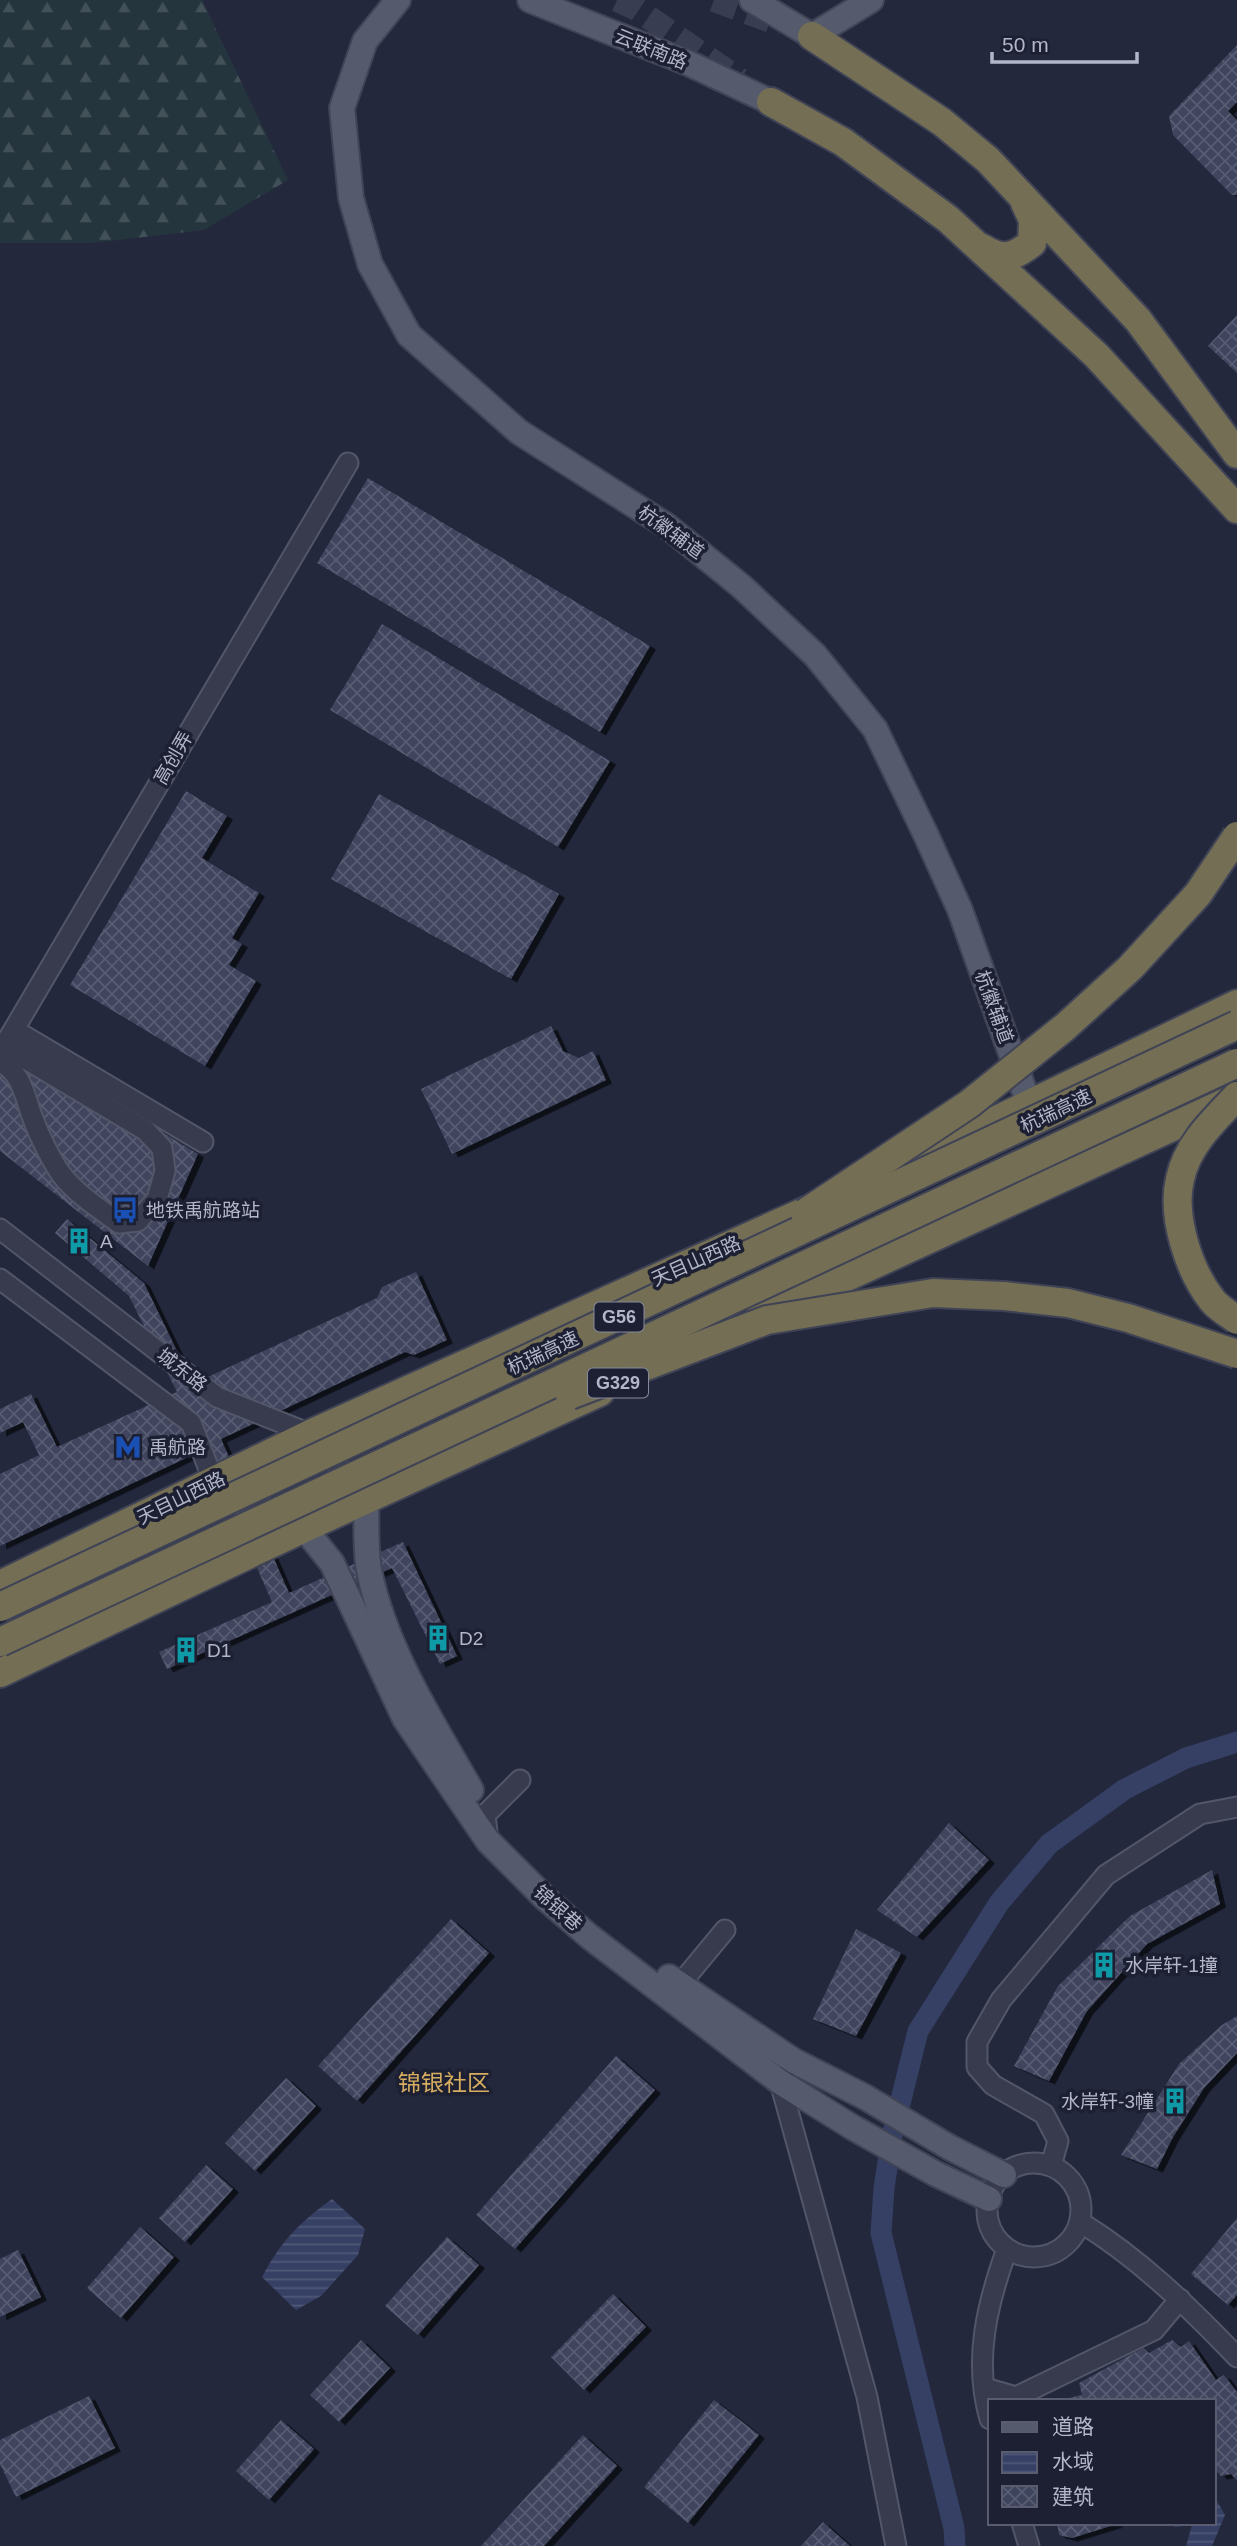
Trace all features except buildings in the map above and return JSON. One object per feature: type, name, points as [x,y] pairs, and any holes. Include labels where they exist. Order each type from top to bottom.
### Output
[{"type":"highway","points":[[812,36],[942,122],[988,160],[1138,320],[1237,454]]},
{"type":"highway","points":[[771,102],[843,142],[948,219],[1096,355],[1237,509]]},
{"type":"highway","points":[[976,245],[995,256],[1016,255],[1032,243],[1033,220],[1023,198]]},
{"type":"highway","points":[[719,1270],[969,1104],[1065,1027],[1130,968],[1198,894],[1237,836]]},
{"type":"highway","name":"天目山西路","points":[[0,1585],[310,1434],[802,1214],[1237,1004]]},
{"type":"highway","name":"杭瑞高速","points":[[0,1607],[1237,1025]]},
{"type":"highway","name":"杭瑞高速","points":[[0,1643],[364,1487],[1237,1063]]},
{"type":"highway","points":[[1237,1097],[1203,1131],[1188,1158],[1180,1180],[1179,1218],[1184,1245],[1196,1276],[1213,1303],[1237,1320]]},
{"type":"highway","name":"G329","points":[[0,1672],[304,1528],[364,1487],[1237,1097]]},
{"type":"highway","points":[[364,1487],[767,1320],[933,1293],[1004,1296],[1068,1303],[1128,1318],[1237,1354]]},
{"type":"main road","name":"杭徽辅道","points":[[398,0],[365,41],[341,108],[351,198],[370,264],[409,335],[519,432],[667,526],[741,586],[815,655],[875,729],[960,910],[1029,1104]]},
{"type":"main road","name":"云联南路","points":[[530,0],[688,63],[771,102]]},
{"type":"main road","points":[[752,0],[812,36],[871,0]]},
{"type":"main road","name":"锦银巷","points":[[364,1487],[369,1568],[387,1632],[425,1710],[485,1815],[560,1894],[780,2082],[852,2127],[936,2174],[989,2199]]},
{"type":"main road","name":"锦银巷","points":[[304,1528],[332,1563],[405,1719],[488,1841],[554,1906],[675,1991],[794,2061],[865,2097],[948,2147],[1004,2175]]},
{"type":"street","name":"高创弄","points":[[5,1048],[348,463]]},
{"type":"street","points":[[5,1048],[145,1130],[162,1148],[165,1171],[157,1199],[138,1221],[119,1223],[94,1205],[61,1174],[32,1117],[24,1088],[6,1064],[5,1048]]},
{"type":"street","points":[[5,1048],[203,1142]]},
{"type":"street","name":"城东路","points":[[0,1229],[217,1397],[310,1434],[364,1487]]},
{"type":"street","name":"城东路","points":[[0,1279],[191,1423],[214,1482]]},
{"type":"street","points":[[214,1482],[304,1528]]},
{"type":"street","points":[[488,1841],[485,1815],[520,1780]]},
{"type":"street","points":[[1051,2166],[1058,2141],[1044,2115],[993,2085],[977,2067],[977,2042],[1001,2000],[1105,1875],[1200,1814],[1237,1807]]},
{"type":"street","points":[[675,1991],[725,1930]]},
{"type":"street","points":[[794,2061],[780,2082],[867,2397],[896,2546]]},
{"type":"street","points":[[1029,2163],[1051,2166],[1073,2183],[1079,2195],[1080,2222],[1074,2236],[1063,2247],[1036,2257],[1007,2249],[989,2224],[989,2199],[994,2186],[1010,2169],[1029,2163]]},
{"type":"street","points":[[1080,2222],[1109,2240],[1180,2299],[1237,2357]]},
{"type":"street","points":[[988,2412],[982,2346],[992,2291],[1007,2249]]},
{"type":"street","points":[[985,2388],[1016,2397],[1154,2330],[1180,2299]]},
{"type":"street","points":[[1023,2525],[1029,2546]]},
{"type":"green space","points":[[0,0],[202,0],[288,180],[204,230],[93,243],[0,243]]},
{"type":"water","points":[[332,2199],[365,2229],[358,2255],[321,2296],[296,2310],[262,2277],[276,2253],[292,2234]]},
{"type":"water","points":[[1216,2499],[1225,2515],[1212,2546],[1186,2546],[1192,2525],[1216,2525]]},
{"type":"waterway","points":[[955,2546],[954,2528],[881,2233],[892,2136],[918,2031],[999,1903],[1049,1844],[1125,1789],[1186,1758],[1237,1742]]},
{"type":"tunnel","points":[[617,0],[635,8],[740,80]]},
{"type":"tunnel","points":[[714,0],[782,25]]},
{"type":"place","name":"地铁禹航路站","points":[[125,1210]]},
{"type":"place","name":"A","points":[[79,1241]]},
{"type":"place","name":"禹航路","points":[[128,1447]]},
{"type":"place","name":"D2","points":[[438,1638]]},
{"type":"place","name":"D1","points":[[186,1650]]},
{"type":"place","name":"水岸轩-1撞","points":[[1104,1965]]},
{"type":"place","name":"水岸轩-3幢","points":[[1175,2101]]},
{"type":"district","name":"锦银社区","points":[[444,2083]]}]
